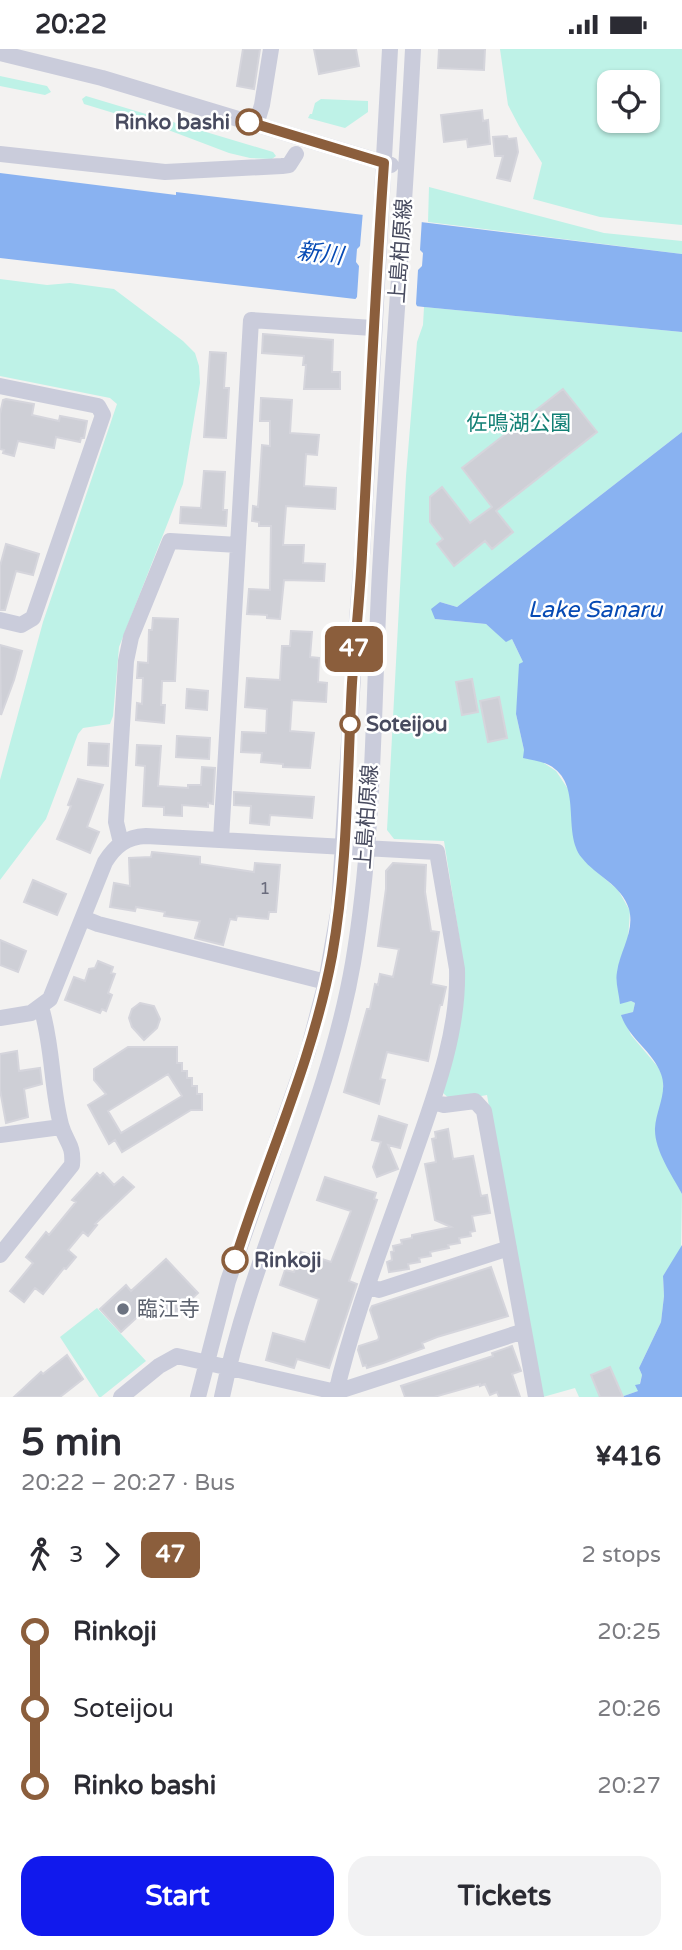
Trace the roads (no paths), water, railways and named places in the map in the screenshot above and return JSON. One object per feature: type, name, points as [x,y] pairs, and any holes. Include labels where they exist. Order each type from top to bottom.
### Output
[{"type":"street","points":[[256,125],[271,49]]},
{"type":"street","name":"上島柏原線","points":[[198,1397],[239,1248],[298,1084],[326,982],[340,905],[390,49]]},
{"type":"street","name":"上島柏原線","points":[[222,1397],[260,1260],[312,1119],[336,1042],[357,936],[366,848],[413,49]]},
{"type":"street","points":[[0,53],[91,75],[407,169]]},
{"type":"street","points":[[0,154],[165,172],[282,166],[289,165],[296,154]]},
{"type":"street","points":[[221,840],[251,320],[374,322]]},
{"type":"street","points":[[0,386],[98,406],[103,415],[33,618],[20,625],[0,619]]},
{"type":"street","points":[[121,843],[116,822],[124,673],[131,637],[170,541],[238,545]]},
{"type":"street","points":[[0,1018],[23,1015],[41,1007],[54,992],[105,862],[114,848],[130,838],[146,836],[437,852],[458,988],[453,1027],[433,1102],[346,1351],[335,1395]]},
{"type":"street","points":[[83,918],[326,982]]},
{"type":"street","points":[[0,1255],[72,1165],[74,1151],[61,1127],[47,1027],[41,1007]]},
{"type":"street","points":[[433,1102],[443,1105],[475,1101],[484,1111],[536,1397]]},
{"type":"street","points":[[0,1135],[61,1127]]},
{"type":"street","points":[[368,1286],[379,1290],[509,1248]]},
{"type":"street","points":[[121,1397],[172,1358],[182,1356],[335,1395],[524,1331]]},
{"type":"water","name":"新川","points":[[0,173],[682,254],[682,332],[424,307],[0,258]]},
{"type":"water","name":"Lake Sanaru","points":[[682,432],[682,1194],[664,1162],[655,1136],[663,1087],[661,1074],[621,1015],[633,1012],[635,1003],[631,1001],[620,1004],[617,984],[619,964],[630,925],[626,901],[615,887],[582,858],[576,847],[569,796],[560,773],[549,765],[523,758],[524,750],[516,714],[519,664],[523,662],[512,639],[506,642],[486,624],[435,619],[431,609],[440,602],[457,607]]},
{"type":"water","points":[[682,1245],[682,1397],[621,1397],[638,1391],[635,1385],[640,1384],[642,1375],[639,1368],[661,1322],[663,1276]]},
{"type":"place","name":"Rinko bashi","points":[[249,122]]},
{"type":"place","name":"Soteijou","points":[[350,724]]},
{"type":"place","name":"Rinkoji","points":[[235,1260]]},
{"type":"place","name":"臨江寺","points":[[123,1309]]},
{"type":"park label","name":"佐鳴湖公園","points":[[519,423]]}]
